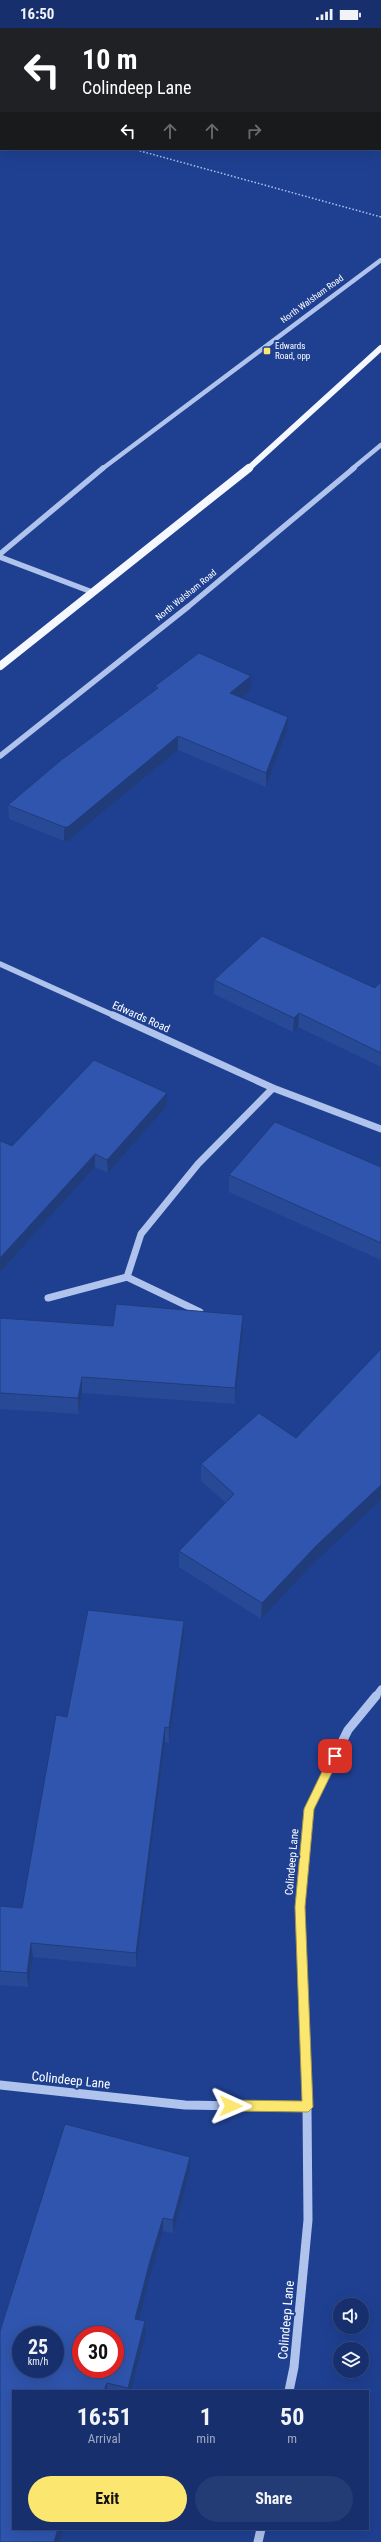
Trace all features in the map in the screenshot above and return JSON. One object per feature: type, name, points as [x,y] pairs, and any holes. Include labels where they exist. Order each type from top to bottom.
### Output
[{"type":"main road","points":[[0,666],[255,463],[381,348]]},
{"type":"street","name":"North Walsham Road","points":[[92,592],[0,556],[110,463],[381,260]]},
{"type":"street","points":[[373,267],[381,268]]},
{"type":"street","name":"North Walsham Road","points":[[0,756],[189,606],[381,445]]},
{"type":"street","name":"Edwards Road","points":[[0,964],[273,1088],[381,1129]]},
{"type":"street","points":[[127,1277],[142,1234],[198,1164],[273,1088]]},
{"type":"street","points":[[48,1298],[127,1277],[200,1312]]},
{"type":"street","name":"Colindeep Lane","points":[[289,2390],[294,2367],[308,2220],[308,2107],[300,1907],[309,1809],[348,1730],[381,1689]]},
{"type":"street","name":"Colindeep Lane","points":[[0,2085],[184,2105],[308,2107]]},
{"type":"street","points":[[258,2542],[261,2530]]},
{"type":"path","points":[[137,150],[381,217]]},
{"type":"building","points":[[199,653],[251,676],[230,693],[288,717],[266,773],[178,736],[68,827],[64,827],[8,805],[60,761],[158,688],[155,686]]},
{"type":"building","points":[[262,936],[375,988],[380,983],[381,1053],[299,1013],[294,1018],[214,980]]},
{"type":"building","points":[[94,1060],[167,1093],[107,1160],[95,1154],[0,1258],[0,1141],[12,1146]]},
{"type":"building","points":[[275,1122],[381,1167],[381,1243],[229,1175]]},
{"type":"building","points":[[116,1304],[243,1315],[235,1388],[82,1377],[78,1398],[0,1393],[0,1318],[113,1326]]},
{"type":"building","points":[[381,1349],[381,1485],[317,1545],[262,1603],[179,1551],[234,1494],[201,1464],[259,1413],[296,1438]]},
{"type":"building","points":[[88,1610],[184,1621],[169,1728],[165,1727],[136,1953],[31,1943],[27,1973],[0,1971],[0,1906],[22,1908],[56,1715],[67,1717]]},
{"type":"building","points":[[65,2124],[190,2157],[173,2220],[163,2218],[150,2261],[135,2319],[145,2321],[128,2388],[107,2383],[104,2390],[12,2390],[12,2530],[58,2530],[54,2542],[0,2542],[0,2331]]},
{"type":"place","name":"Edwards Road, opp","points":[[267,351]]},
{"type":"route","points":[[231,2106],[308,2107],[300,1907],[309,1809],[335,1756]]}]
